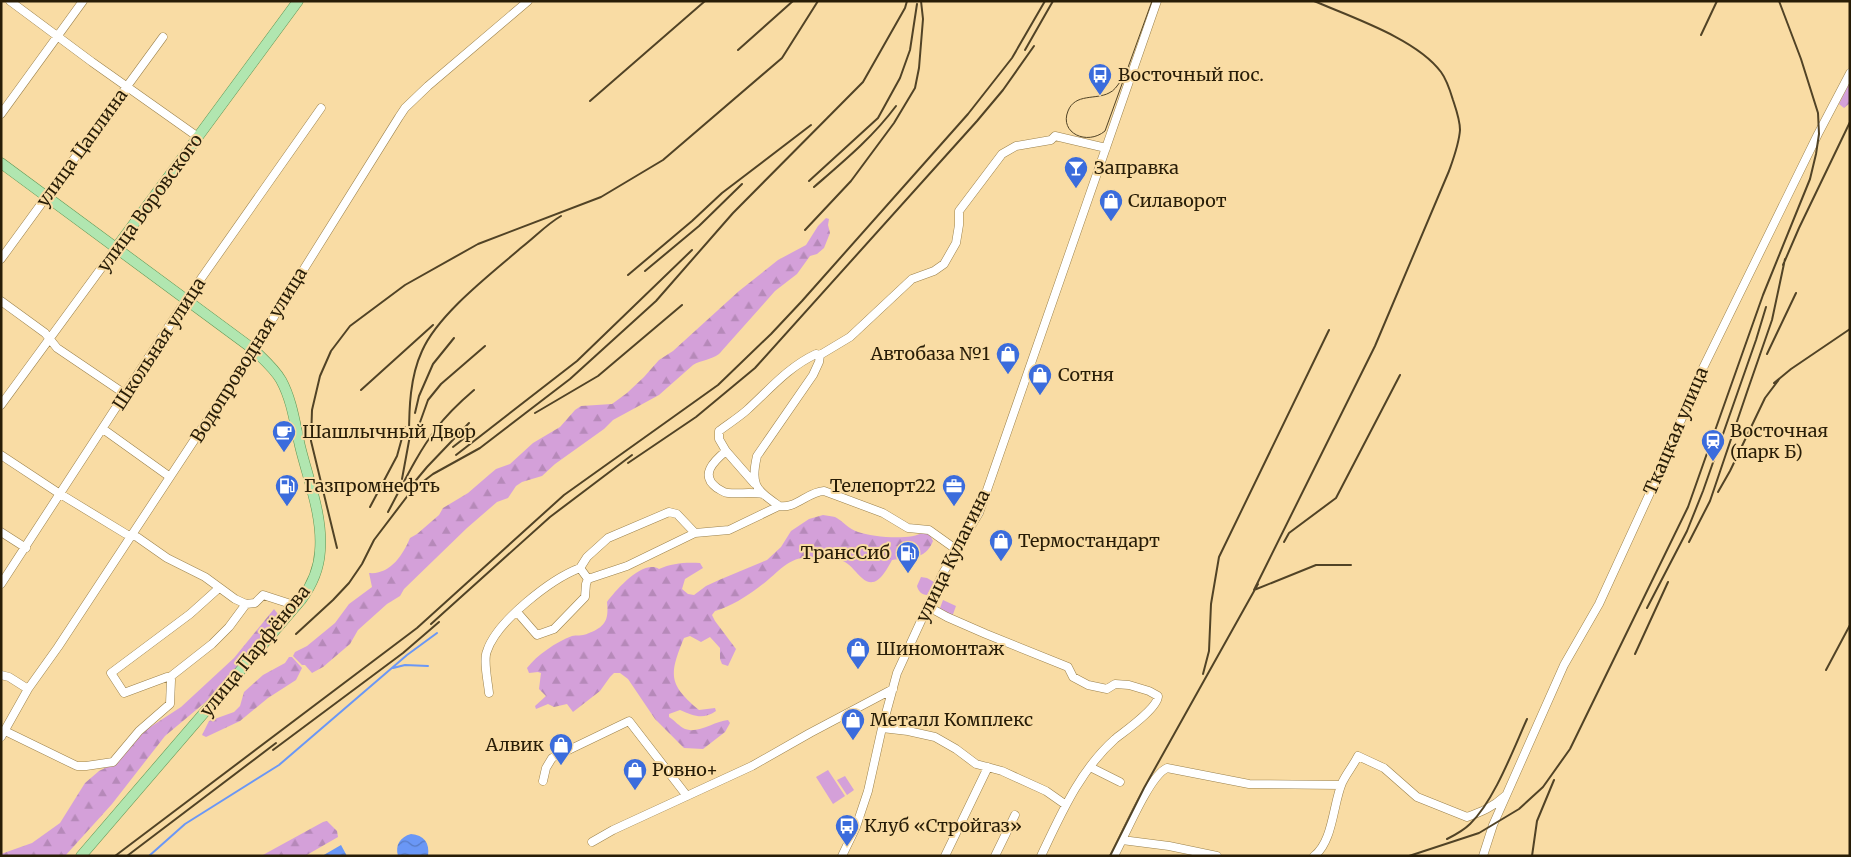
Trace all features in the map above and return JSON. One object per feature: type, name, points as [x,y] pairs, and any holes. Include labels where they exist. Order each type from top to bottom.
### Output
[{"type":"main road","name":"улица Воровского","points":[[116,248],[298,1]]},
{"type":"main road","name":"улица Парфёнова","points":[[1,163],[253,349],[275,371],[286,392],[319,529],[320,548],[316,574],[297,606],[81,856]]},
{"type":"street","points":[[10,1],[198,137]]},
{"type":"street","points":[[1,114],[83,1]]},
{"type":"street","name":"Водопроводная улица","points":[[3,734],[28,689],[170,478],[406,108],[428,86],[528,1]]},
{"type":"street","name":"улица Кулагина","points":[[842,856],[856,827],[868,791],[897,673],[927,606],[979,512],[1157,1]]},
{"type":"street","name":"улица Цаплина","points":[[1,258],[163,37]]},
{"type":"street","name":"Ткацкая улица","points":[[1483,856],[1493,825],[1564,665],[1599,604],[1703,368],[1813,142],[1850,73]]},
{"type":"street","name":"Школьная улица","points":[[1,584],[186,300],[321,108]]},
{"type":"street","points":[[957,550],[929,530],[908,528],[883,513],[824,491],[814,492],[795,504],[785,507],[780,506],[763,494],[726,451],[719,439],[719,431],[746,411],[784,374],[808,357],[816,354],[820,355],[850,337],[912,279],[920,274],[934,271],[944,264],[956,243],[960,225],[959,211],[1002,154],[1016,146],[1051,140],[1055,136],[1106,148]]},
{"type":"street","name":"улица Воровского","points":[[1,405],[116,248]]},
{"type":"street","points":[[1,301],[45,333],[57,348],[125,394]]},
{"type":"street","points":[[754,483],[754,469],[757,456],[813,374],[820,355]]},
{"type":"street","points":[[103,429],[170,478]]},
{"type":"street","points":[[726,451],[716,459],[710,468],[708,477],[711,482],[726,493],[752,492],[763,494]]},
{"type":"street","points":[[1,455],[57,492],[131,536],[137,537],[166,558],[205,577],[246,604],[255,603],[263,595],[297,606]]},
{"type":"street","points":[[588,579],[627,566],[695,532],[729,530],[780,506]]},
{"type":"street","points":[[489,693],[486,651],[499,630],[538,593],[560,576],[580,568],[587,557],[608,538],[669,512],[677,514],[695,532]]},
{"type":"street","points":[[1,532],[26,548]]},
{"type":"street","points":[[580,568],[588,579]]},
{"type":"street","points":[[517,612],[537,635],[554,629],[585,597],[588,579]]},
{"type":"street","points":[[219,588],[190,614],[111,673],[124,693],[170,677],[212,644],[229,627],[246,604]]},
{"type":"street","points":[[927,606],[978,631],[1068,667],[1074,677],[1088,685],[1107,689],[1115,684],[1129,685],[1157,694],[1158,699],[1156,702],[1098,756],[1090,767],[1066,805],[1040,856]]},
{"type":"street","points":[[1,675],[9,677],[28,689]]},
{"type":"street","points":[[3,734],[77,766],[109,764],[116,760],[139,731],[170,704],[170,677]]},
{"type":"street","points":[[592,842],[613,830],[752,766],[798,739],[893,689]]},
{"type":"street","points":[[543,781],[546,768],[552,758],[630,721],[687,796]]},
{"type":"street","points":[[882,728],[908,730],[935,737],[950,745],[976,764],[1002,771],[1046,791],[1066,805]]},
{"type":"street","name":"Ткацкая улица","points":[[1341,785],[1358,756],[1384,768],[1417,796],[1467,817],[1497,804],[1508,792]]},
{"type":"street","points":[[945,856],[988,767]]},
{"type":"street","points":[[1090,767],[1120,782]]},
{"type":"street","points":[[1114,856],[1156,777],[1160,772],[1168,768],[1249,784],[1341,785],[1329,831],[1319,852],[1314,856]]},
{"type":"street","points":[[996,856],[1015,815]]},
{"type":"street","points":[[1122,840],[1169,846],[1218,856]]},
{"type":"green space","points":[[1850,81],[1850,103],[1844,108],[1839,104]]},
{"type":"green space","points":[[826,218],[829,219],[830,233],[824,248],[817,254],[810,256],[797,274],[775,291],[719,354],[693,365],[659,395],[613,420],[542,476],[522,482],[516,486],[508,498],[497,502],[467,528],[404,589],[400,596],[387,604],[358,630],[350,644],[323,667],[312,673],[293,656],[295,652],[307,646],[335,623],[349,604],[372,587],[369,573],[383,571],[395,563],[404,551],[410,538],[439,515],[443,508],[468,493],[496,469],[510,464],[533,443],[560,427],[581,406],[612,404],[627,393],[659,360],[673,351],[739,291],[778,260],[806,245],[818,226]]},
{"type":"green space","points":[[823,515],[835,517],[851,529],[865,534],[882,537],[901,537],[917,535],[923,532],[930,535],[933,541],[926,552],[921,555],[892,560],[880,578],[872,582],[867,581],[847,564],[837,559],[811,557],[789,563],[749,594],[715,611],[712,615],[736,649],[728,666],[722,664],[720,648],[710,637],[701,642],[690,636],[684,638],[674,670],[677,686],[681,693],[699,710],[715,708],[716,711],[711,714],[698,716],[680,710],[669,714],[669,717],[683,728],[690,730],[701,729],[728,720],[730,723],[725,732],[703,749],[684,748],[655,719],[628,679],[620,673],[614,673],[600,691],[573,712],[567,704],[554,707],[548,704],[536,709],[535,706],[546,696],[539,689],[541,673],[529,673],[527,668],[547,649],[572,636],[587,634],[602,626],[606,619],[607,602],[630,577],[645,568],[653,567],[659,569],[679,563],[700,563],[703,568],[685,579],[682,589],[688,594],[694,595],[706,586],[767,560],[781,547],[791,531],[809,519]]},
{"type":"green space","points":[[921,577],[934,582],[927,595],[919,591],[917,586]]},
{"type":"green space","points":[[943,600],[956,606],[952,617],[941,611],[940,608]]},
{"type":"green space","points":[[274,609],[281,618],[208,700],[165,736],[112,804],[65,856],[1,856],[1,854],[32,843],[60,823],[85,783],[99,771],[115,763],[138,735],[181,707],[234,658]]},
{"type":"green space","points":[[289,657],[292,657],[302,668],[296,680],[268,698],[240,721],[206,737],[202,735],[209,721],[234,712],[240,706],[244,692],[263,675],[285,663]]},
{"type":"green space","points":[[828,770],[845,796],[833,804],[816,777]]},
{"type":"green space","points":[[845,776],[854,790],[847,795],[837,780]]},
{"type":"green space","points":[[327,821],[337,831],[338,837],[305,856],[261,856],[323,822]]},
{"type":"water","points":[[411,834],[425,840],[428,847],[428,856],[398,856],[397,848],[399,842]]},
{"type":"water","points":[[341,845],[347,856],[322,856]]},
{"type":"waterway","points":[[149,856],[185,824],[279,765],[407,655],[437,633]]},
{"type":"waterway","points":[[393,668],[405,665],[428,666]]},
{"type":"tram line","points":[[1120,82],[1109,93],[1081,99],[1071,105],[1066,119],[1067,126],[1071,131],[1083,137],[1098,135],[1105,131],[1152,1]]},
{"type":"railway","points":[[590,101],[705,1]]},
{"type":"railway","points":[[738,50],[793,1]]},
{"type":"railway","points":[[337,548],[311,441],[312,410],[320,376],[331,351],[350,326],[405,285],[478,244],[601,197],[663,160],[782,58],[818,1]]},
{"type":"railway","points":[[296,634],[349,583],[362,564],[374,540],[412,490],[433,474],[480,448],[570,379],[656,301],[733,213],[863,82],[905,8],[907,1]]},
{"type":"railway","points":[[805,230],[851,181],[894,123],[915,88],[919,68],[923,19],[921,1]]},
{"type":"railway","points":[[115,856],[417,628],[564,495],[718,385],[802,301],[968,114],[1012,58],[1045,1]]},
{"type":"railway","points":[[1025,50],[1053,1]]},
{"type":"railway","points":[[1254,590],[1375,346],[1449,171],[1460,130],[1458,115],[1447,82],[1430,60],[1400,39],[1314,1]]},
{"type":"railway","points":[[1701,35],[1717,1]]},
{"type":"railway","points":[[1409,856],[1479,833],[1519,809],[1543,787],[1570,749],[1688,507],[1763,295],[1810,179],[1816,154],[1819,134],[1818,113],[1801,59],[1779,1]]},
{"type":"railway","points":[[809,181],[878,118],[900,78],[910,50],[917,4]]},
{"type":"railway","points":[[628,463],[696,417],[755,368],[977,121],[1003,90],[1034,46]]},
{"type":"railway","points":[[814,187],[868,138],[896,106]]},
{"type":"railway","points":[[1783,265],[1850,122]]},
{"type":"railway","points":[[628,275],[722,193],[811,125]]},
{"type":"railway","points":[[645,271],[699,226],[742,184]]},
{"type":"railway","points":[[409,437],[410,404],[415,371],[422,351],[430,337],[440,323],[467,295],[561,216]]},
{"type":"railway","points":[[456,455],[577,361],[692,250]]},
{"type":"railway","points":[[1689,542],[1710,501],[1772,320],[1785,259]]},
{"type":"railway","points":[[1767,354],[1796,293]]},
{"type":"railway","points":[[535,413],[598,376],[682,305]]},
{"type":"railway","points":[[1647,608],[1687,531],[1703,491],[1766,307]]},
{"type":"railway","points":[[361,390],[433,325]]},
{"type":"railway","points":[[1774,383],[1791,369],[1850,329]]},
{"type":"railway","points":[[1203,674],[1209,651],[1211,604],[1219,557],[1329,330]]},
{"type":"railway","points":[[415,413],[419,396],[433,364],[454,338]]},
{"type":"railway","points":[[414,439],[428,400],[441,384],[485,346]]},
{"type":"railway","points":[[1284,542],[1289,533],[1336,498],[1400,375]]},
{"type":"railway","points":[[1718,492],[1765,398],[1780,378]]},
{"type":"railway","points":[[388,512],[429,439],[449,413],[474,390]]},
{"type":"railway","points":[[412,485],[469,423]]},
{"type":"railway","points":[[370,507],[397,456],[405,427]]},
{"type":"railway","points":[[402,479],[411,430]]},
{"type":"railway","points":[[453,447],[467,436]]},
{"type":"railway","points":[[431,624],[550,517],[632,455]]},
{"type":"railway","points":[[1254,590],[1316,565],[1351,565]]},
{"type":"railway","points":[[1635,654],[1668,582]]},
{"type":"railway","points":[[1110,856],[1144,788],[1258,584]]},
{"type":"railway","points":[[273,750],[403,653],[439,622]]},
{"type":"railway","points":[[1826,670],[1850,625]]},
{"type":"railway","points":[[1447,839],[1468,826],[1479,814],[1495,789],[1527,719]]},
{"type":"railway","points":[[127,856],[276,743]]},
{"type":"railway","points":[[1532,856],[1537,821],[1554,780]]},
{"type":"place","name":"Восточный пос.","points":[[1100,96]]},
{"type":"place","name":"Заправка","points":[[1076,189]]},
{"type":"place","name":"Силаворот","points":[[1111,222]]},
{"type":"place","name":"Автобаза №1","points":[[1008,375]]},
{"type":"place","name":"Сотня","points":[[1040,396]]},
{"type":"place","name":"Шашлычный Двор","points":[[284,453]]},
{"type":"place","name":"Восточная (парк Б)","points":[[1713,462]]},
{"type":"place","name":"Газпромнефть","points":[[287,507]]},
{"type":"place","name":"Телепорт22","points":[[954,507]]},
{"type":"place","name":"Термостандарт","points":[[1001,562]]},
{"type":"place","name":"ТрансСиб","points":[[908,574]]},
{"type":"place","name":"Шиномонтаж","points":[[858,670]]},
{"type":"place","name":"Металл Комплекс","points":[[853,741]]},
{"type":"place","name":"Алвик","points":[[561,766]]},
{"type":"place","name":"Ровно+","points":[[635,791]]},
{"type":"place","name":"Клуб «Стройгаз»","points":[[847,847]]}]
